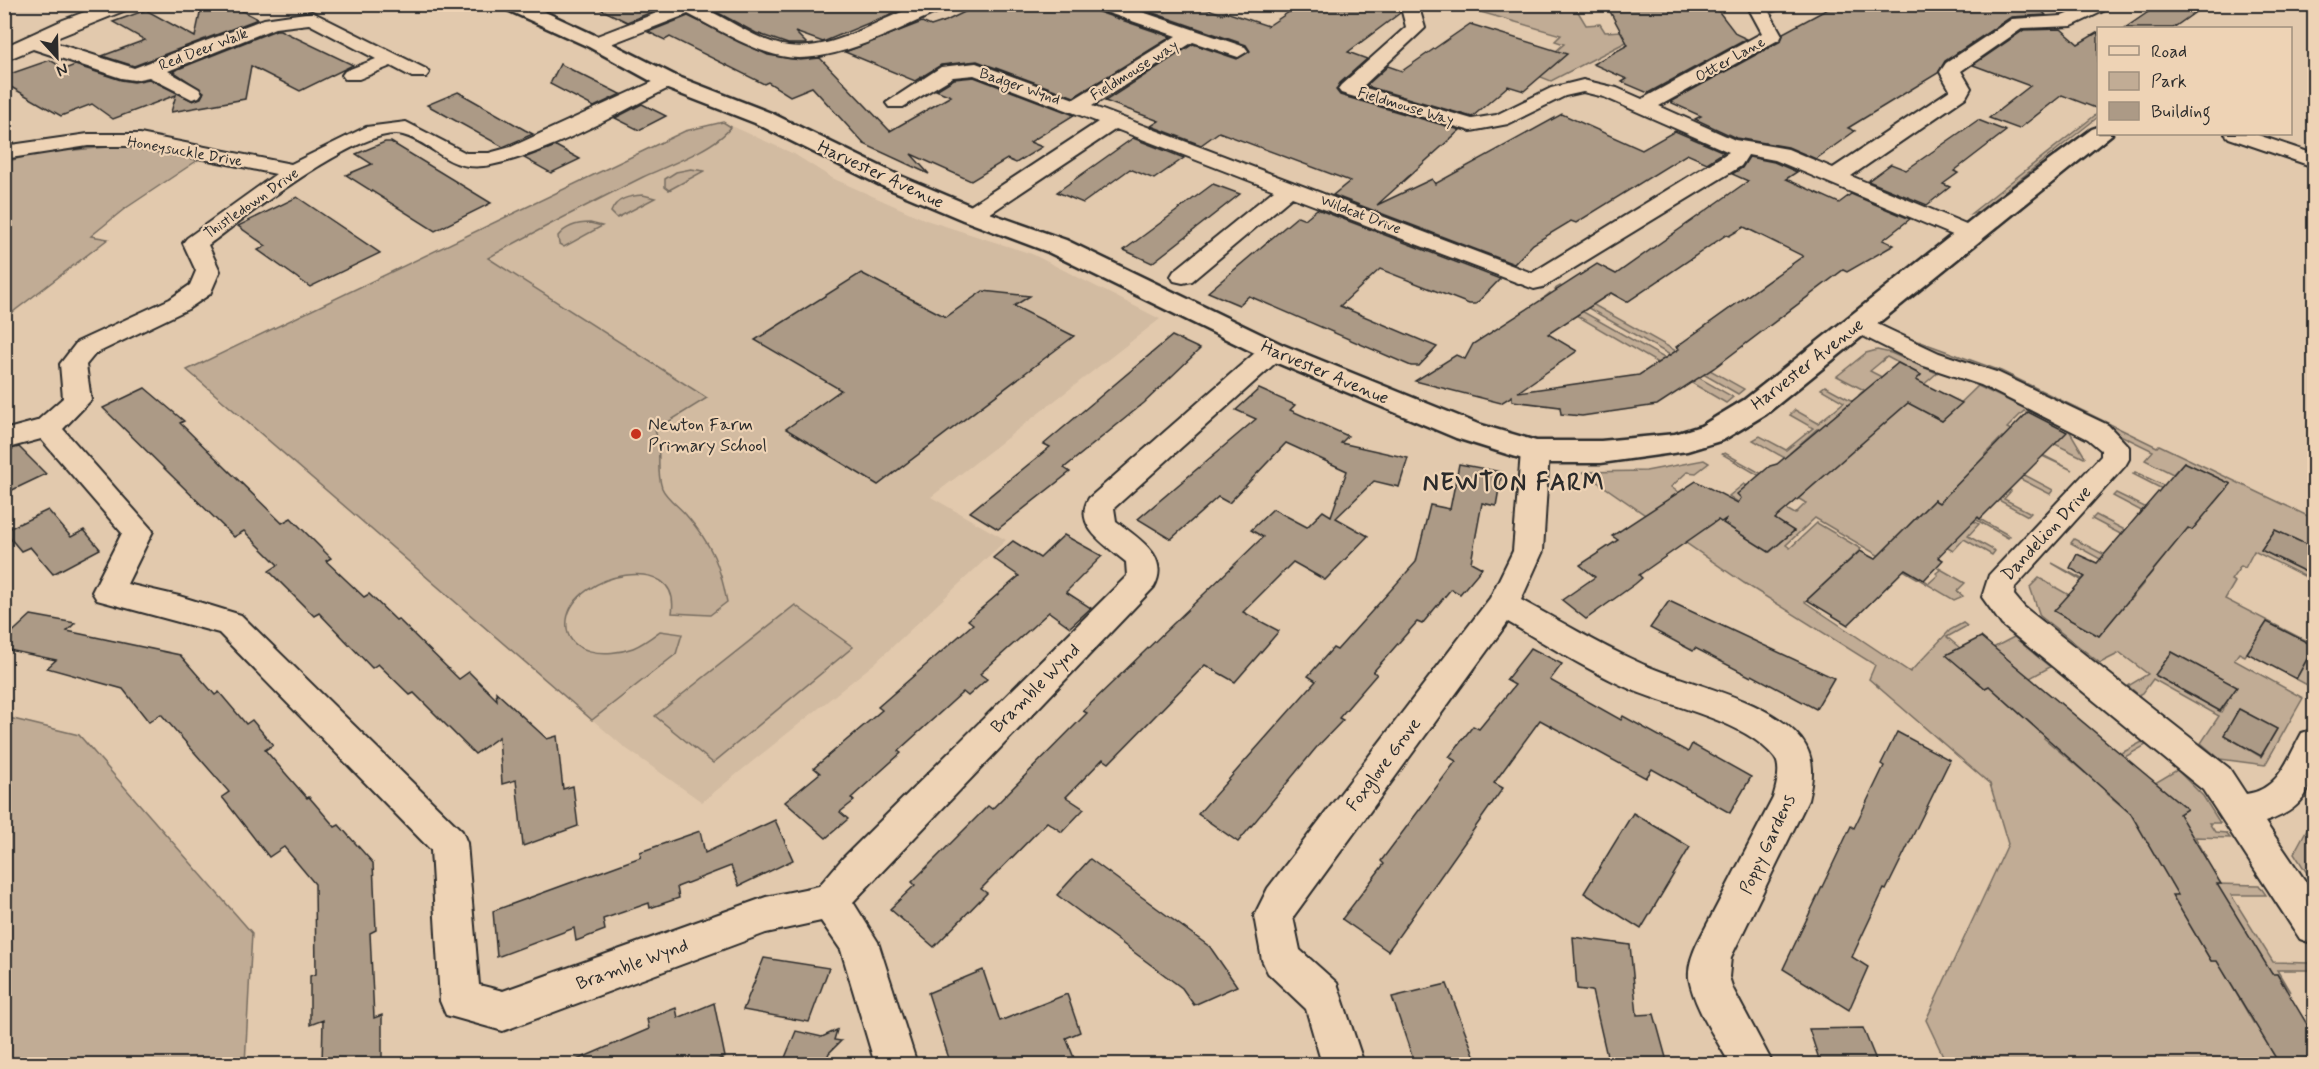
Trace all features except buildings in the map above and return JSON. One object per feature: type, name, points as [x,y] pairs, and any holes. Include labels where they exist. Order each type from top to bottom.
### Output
[{"type":"street","points":[[4,56],[70,24],[125,4]]},
{"type":"street","name":"Harvester Avenue","points":[[510,4],[596,43],[668,81],[763,118],[889,180],[972,215],[1057,246],[1272,351],[1467,431],[1535,452],[1601,452],[1676,444],[1712,433],[1755,407],[1970,234],[2099,135]]},
{"type":"street","points":[[596,43],[694,6],[782,51],[804,54],[829,48],[941,4]]},
{"type":"street","name":"Fieldmouse Way","points":[[1409,4],[1416,28],[1348,89],[1471,125],[1501,120],[1558,92],[1583,86],[1610,92],[1742,149],[1780,154],[1970,234]]},
{"type":"street","name":"Otter Lane","points":[[1643,107],[1773,35],[1756,7],[1778,4]]},
{"type":"street","points":[[1835,177],[1959,93],[1961,88],[1950,72],[1953,67],[2015,25],[2065,22],[2109,4]]},
{"type":"street","name":"Fieldmouse way","points":[[1100,5],[1238,51]]},
{"type":"street","name":"Red Deer Walk","points":[[32,42],[121,72],[134,74],[152,70],[271,23],[295,18],[312,18],[419,73]]},
{"type":"street","name":"Fieldmouse way","points":[[1077,106],[1191,35]]},
{"type":"street","points":[[352,75],[392,59]]},
{"type":"street","name":"Badger Wynd","points":[[896,103],[948,70],[975,69],[1114,121]]},
{"type":"street","name":"Red Deer Walk","points":[[152,70],[192,93]]},
{"type":"street","name":"Thistledown Drive","points":[[4,440],[47,428],[77,400],[73,364],[86,348],[178,304],[201,289],[208,271],[195,243],[294,171],[374,131],[406,128],[462,159],[489,159],[518,152],[668,81]]},
{"type":"street","points":[[972,215],[1114,121]]},
{"type":"street","name":"Wildcat Drive","points":[[1114,121],[1534,282],[1732,161],[1742,149]]},
{"type":"street","points":[[2239,135],[2314,161]]},
{"type":"street","name":"Honeysuckle Drive","points":[[4,153],[88,140],[140,140],[294,171]]},
{"type":"street","points":[[1183,276],[1291,187]]},
{"type":"street","name":"Dandelion Drive","points":[[1858,323],[1930,359],[2009,388],[2098,432],[2112,443],[2116,450],[2115,459],[2003,579],[1998,586],[1998,597],[2013,615],[2216,779],[2239,810],[2314,926]]},
{"type":"street","name":"Bramble Wynd","points":[[47,428],[138,531],[108,592],[179,608],[230,624],[449,843],[460,1001],[503,1011],[766,915],[830,901],[863,862],[1143,579],[1141,557],[1102,526],[1099,505],[1272,351]]},
{"type":"street","name":"Foxglove Grove","points":[[1343,1065],[1323,996],[1282,960],[1273,916],[1281,900],[1503,605],[1528,551],[1535,452]]},
{"type":"street","name":"Poppy Gardens","points":[[1503,605],[1643,680],[1722,709],[1769,732],[1791,752],[1796,774],[1790,800],[1712,955],[1709,977],[1716,998],[1752,1065]]},
{"type":"street","points":[[2239,810],[2269,807],[2280,801],[2314,742]]},
{"type":"street","points":[[830,901],[858,942],[896,1065]]},
{"type":"shaded area","name":"Newton Farm Primary School","points":[[723,122],[794,154],[832,178],[926,220],[1032,254],[1160,319],[931,497],[1006,540],[875,663],[702,802],[624,747],[187,370],[685,131]]},
{"type":"green space","points":[[1425,5],[1574,5],[1586,25],[1600,24],[1605,32],[1622,31],[1632,39],[1551,81],[1531,73],[1564,44],[1555,41],[1561,35],[1463,7],[1426,8]]},
{"type":"green space","points":[[2097,114],[2097,118],[1980,211],[1969,215]]},
{"type":"green space","points":[[723,122],[731,127],[724,135],[703,149],[546,226],[488,258],[707,398],[655,430],[659,474],[664,492],[687,516],[709,546],[718,566],[727,602],[710,615],[672,613],[671,593],[661,581],[645,575],[626,575],[605,581],[587,590],[574,604],[567,620],[568,632],[572,641],[580,647],[601,653],[623,651],[637,646],[660,631],[682,634],[676,654],[592,720],[187,370],[685,131]]},
{"type":"green space","points":[[121,146],[198,160],[123,210],[91,236],[108,239],[5,318],[5,162],[39,153]]},
{"type":"green space","points":[[691,169],[704,171],[669,190],[665,187],[665,179],[676,172]]},
{"type":"green space","points":[[643,195],[655,198],[617,218],[611,212],[620,201],[628,197]]},
{"type":"green space","points":[[590,223],[602,226],[564,247],[559,244],[558,236],[568,227]]},
{"type":"green space","points":[[1560,286],[1744,389],[1738,394],[1555,289]]},
{"type":"green space","points":[[1550,293],[1733,397],[1726,403],[1545,297]]},
{"type":"green space","points":[[1915,340],[2001,371],[2157,447],[2159,445],[2314,519],[2314,548],[2275,530],[2261,550],[2314,576],[2314,581],[2254,551],[2245,568],[2241,566],[2231,580],[2235,582],[2225,599],[2314,645],[2267,622],[2245,656],[2239,653],[2234,660],[2303,698],[2265,765],[2220,759],[2201,743],[2219,716],[2153,679],[2139,695],[2128,686],[2148,674],[2120,653],[2100,663],[2040,616],[2030,587],[2039,578],[2069,595],[2055,611],[2099,636],[2123,607],[2080,583],[2081,580],[2052,563],[2082,579],[2089,571],[2086,579],[2128,602],[2144,583],[2071,543],[2074,539],[2148,577],[2164,557],[2092,519],[2096,515],[2167,552],[2183,533],[2113,496],[2116,493],[2192,530],[2207,512],[2133,474],[2135,472],[2193,499],[2197,495],[2215,503],[2231,484],[2184,462],[2173,474],[2145,460],[2153,451],[1998,375],[1912,343]],"holes":[[[2172,652],[2236,687],[2221,712],[2155,675]],[[2239,709],[2277,729],[2261,757],[2224,735]]]},
{"type":"green space","points":[[1877,350],[1891,353],[1937,373],[1905,401],[1942,421],[1978,386],[2069,430],[2085,457],[2055,444],[2066,432],[2024,411],[2007,428],[2023,436],[2017,442],[2072,470],[2002,437],[1985,454],[2053,490],[2050,494],[1983,460],[1967,476],[2003,496],[2009,490],[2011,491],[2004,499],[2031,513],[2028,516],[1962,480],[1944,499],[2010,536],[2008,538],[1942,500],[1939,503],[1934,500],[1909,525],[1886,558],[1929,583],[1938,575],[1936,573],[1940,570],[1937,567],[1965,583],[1957,591],[1963,596],[1954,600],[1815,518],[1786,545],[1790,548],[1817,523],[1861,549],[1805,602],[1910,672],[1950,630],[1963,623],[1967,626],[1947,637],[1960,648],[1947,655],[1985,688],[2020,670],[1993,648],[2014,637],[2050,667],[2028,679],[2047,736],[2044,738],[2085,773],[2142,742],[2146,745],[2104,769],[2105,792],[2151,831],[2187,809],[2155,783],[2177,770],[2203,796],[2220,823],[2209,823],[2215,832],[2226,833],[2230,838],[2195,837],[2206,856],[2172,883],[2259,885],[2266,895],[2231,895],[2273,962],[2309,963],[2314,970],[2277,970],[2290,992],[2277,974],[2225,974],[2254,1024],[2314,1024],[2314,1031],[2276,1031],[2271,1050],[2280,1064],[1947,1064],[1926,1020],[2008,844],[1990,784],[1869,679],[1875,665],[1744,583],[1583,472],[1646,471],[1704,460],[1709,463],[1696,473],[1687,472],[1671,487],[1717,520],[1738,502],[1729,496],[1744,484],[1757,492],[1734,530],[1770,552],[1794,531],[1769,518],[1781,506],[1795,514],[1806,503],[1722,454],[1725,453],[1801,496],[1820,478],[1753,440],[1760,436],[1786,450],[1813,428],[1790,415],[1795,410],[1818,423],[1844,402],[1821,389],[1825,386],[1880,416],[1887,410],[1859,395],[1864,390],[1837,376],[1866,353]],"holes":[[[1887,357],[1921,375],[1905,389],[1870,371]],[[1817,429],[1853,449],[1825,474],[1790,453]],[[2173,896],[2263,961],[2211,961]]]},
{"type":"green space","points":[[1973,521],[1979,524],[1968,536],[1995,551],[1992,555],[1964,539],[1953,551],[1946,547]]},
{"type":"green space","points":[[795,605],[853,647],[713,763],[655,716]]},
{"type":"green space","points":[[2314,648],[2314,677],[2309,686],[2296,679]]},
{"type":"green space","points":[[5,717],[79,735],[252,933],[245,1064],[5,1064]]},
{"type":"green space","points":[[2314,816],[2314,884],[2294,853]]},
{"type":"place","name":"Newton Farm Primary School","points":[[636,434]]},
{"type":"district","name":"NEWTON FARM","points":[[1514,482]]}]
